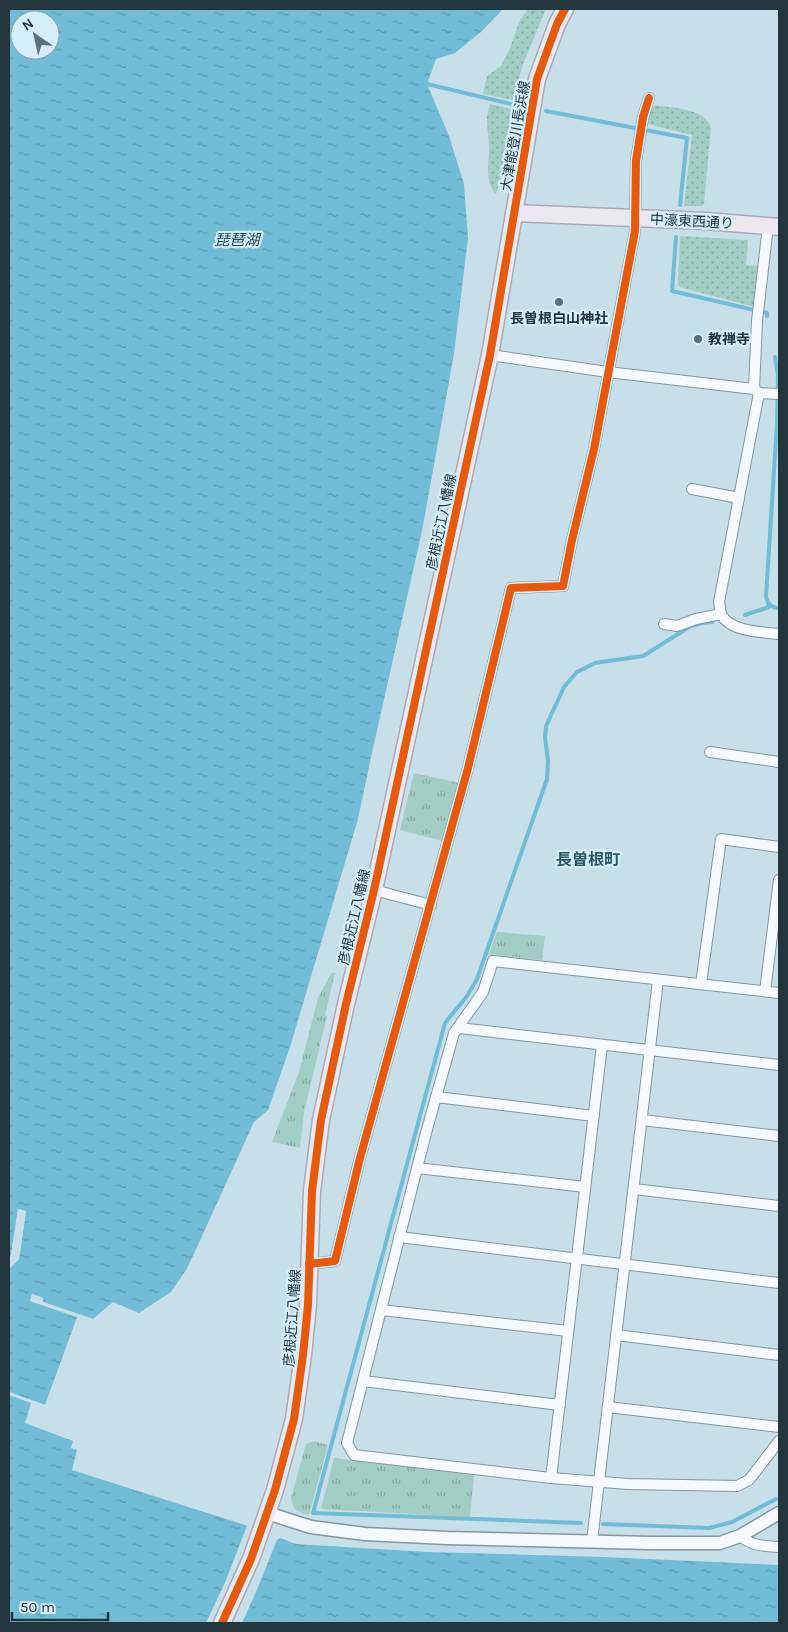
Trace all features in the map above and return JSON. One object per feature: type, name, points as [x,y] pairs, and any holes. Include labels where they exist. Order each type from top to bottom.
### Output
[{"type":"main road","name":"大津能登川長浜線","points":[[514,213],[537,79],[564,9]]},
{"type":"main road","name":"中濠東西通り","points":[[514,213],[705,221],[773,226]]},
{"type":"main road","name":"彦根近江八幡線","points":[[222,1623],[251,1559],[275,1490],[294,1419],[308,1306],[312,1191],[321,1120],[346,1004],[374,890],[490,355],[514,213]]},
{"type":"street","points":[[309,1264],[334,1261],[360,1158],[468,768],[510,588],[563,586],[594,449],[635,231],[636,161],[643,117],[649,98]]},
{"type":"street","points":[[773,226],[758,311],[756,391],[739,498],[719,602],[721,614],[734,626],[742,629],[779,634]]},
{"type":"street","points":[[490,355],[776,394]]},
{"type":"street","points":[[692,489],[739,498]]},
{"type":"street","points":[[664,624],[677,626],[696,619],[721,614]]},
{"type":"street","points":[[710,752],[779,762]]},
{"type":"street","points":[[701,984],[721,839],[779,847]]},
{"type":"street","points":[[765,991],[779,880]]},
{"type":"street","points":[[374,890],[431,904]]},
{"type":"street","points":[[779,993],[493,961],[482,992],[454,1034],[417,1168],[347,1443],[354,1455],[551,1478],[628,1484],[737,1486],[748,1480],[779,1441]]},
{"type":"street","points":[[592,1541],[658,980]]},
{"type":"street","points":[[459,1028],[779,1065]]},
{"type":"street","points":[[551,1478],[602,1045]]},
{"type":"street","points":[[436,1097],[594,1116]]},
{"type":"street","points":[[642,1120],[779,1136]]},
{"type":"street","points":[[417,1168],[585,1187]]},
{"type":"street","points":[[634,1189],[779,1206]]},
{"type":"street","points":[[400,1237],[779,1283]]},
{"type":"street","points":[[382,1310],[568,1331]]},
{"type":"street","points":[[616,1335],[779,1354]]},
{"type":"street","points":[[363,1381],[560,1405]]},
{"type":"street","points":[[608,1407],[779,1427]]},
{"type":"street","points":[[265,1518],[311,1527],[365,1534],[447,1538],[720,1543],[740,1536],[779,1513]]},
{"type":"street","points":[[740,1536],[747,1542],[762,1546],[779,1546]]},
{"type":"green space","points":[[528,9],[546,9],[523,64],[513,100],[483,94],[487,76],[501,66],[520,20]]},
{"type":"green space","points":[[490,104],[511,109],[503,169],[496,194],[490,184],[488,172],[487,119]]},
{"type":"green space","points":[[655,105],[695,112],[702,116],[711,127],[704,204],[701,206],[684,206],[692,135],[644,123],[645,117]]},
{"type":"green space","points":[[680,236],[748,240],[746,265],[760,266],[755,307],[679,287]]},
{"type":"green space","points":[[414,773],[460,783],[443,841],[400,830]]},
{"type":"green space","points":[[497,932],[545,936],[542,960],[489,954]]},
{"type":"green space","points":[[331,973],[335,973],[325,1015],[327,1016],[304,1112],[300,1148],[272,1142],[299,1072],[318,998]]},
{"type":"green space","points":[[314,1441],[328,1445],[309,1515],[297,1510],[293,1506],[291,1498],[306,1444]]},
{"type":"green space","points":[[334,1458],[474,1475],[470,1517],[321,1509]]},
{"type":"water","name":"琵琶湖","points":[[9,9],[503,9],[482,31],[455,53],[436,59],[427,84],[449,136],[464,184],[468,238],[454,354],[422,531],[358,819],[290,1047],[268,1110],[254,1122],[192,1258],[171,1292],[139,1313],[113,1302],[93,1319],[43,1302],[43,1298],[32,1294],[30,1301],[77,1317],[45,1405],[9,1392],[9,1269],[19,1259],[26,1211],[18,1209],[9,1258]]},
{"type":"water","points":[[9,1395],[31,1403],[25,1423],[73,1441],[71,1448],[77,1450],[72,1470],[245,1525],[296,1544],[427,1552],[779,1565],[779,1623],[9,1623]]},
{"type":"pier","points":[[18,1209],[26,1211],[19,1259],[9,1269],[9,1266],[17,1258],[23,1213],[20,1212],[14,1255],[9,1260]]},
{"type":"pier","points":[[32,1294],[43,1298],[43,1302],[93,1319],[92,1322],[30,1301]]},
{"type":"pier","points":[[9,1392],[45,1405],[44,1407],[9,1395]]},
{"type":"pier","points":[[248,1523],[283,1536],[277,1540],[242,1623],[206,1623],[226,1580]]},
{"type":"waterway","points":[[423,85],[427,84],[511,104]]},
{"type":"waterway","points":[[546,111],[687,138],[680,205]]},
{"type":"waterway","points":[[676,237],[672,291],[767,313],[767,316]]},
{"type":"waterway","points":[[775,357],[778,375],[777,424],[766,597],[771,605],[779,608]]},
{"type":"waterway","points":[[745,615],[769,607],[768,603]]},
{"type":"waterway","points":[[581,1523],[313,1513],[445,1023],[467,996],[477,979],[547,779],[546,726],[564,687],[577,672],[595,663],[643,656],[691,626],[712,622]]},
{"type":"waterway","points":[[603,1524],[709,1528],[732,1522],[776,1499]]},
{"type":"cycle path","points":[[222,1623],[251,1559],[275,1490],[294,1419],[308,1305],[312,1191],[321,1120],[346,1004],[374,890],[490,355],[537,79],[557,24],[565,9]]},
{"type":"cycle path","points":[[309,1264],[335,1261],[360,1158],[468,768],[511,588],[563,586],[594,449],[635,231],[636,161],[643,117],[649,98]]},
{"type":"place","name":"長曽根白山神社","points":[[559,302]]},
{"type":"place","name":"教禅寺","points":[[698,339]]},
{"type":"district","name":"長曽根町","points":[[588,859]]}]
